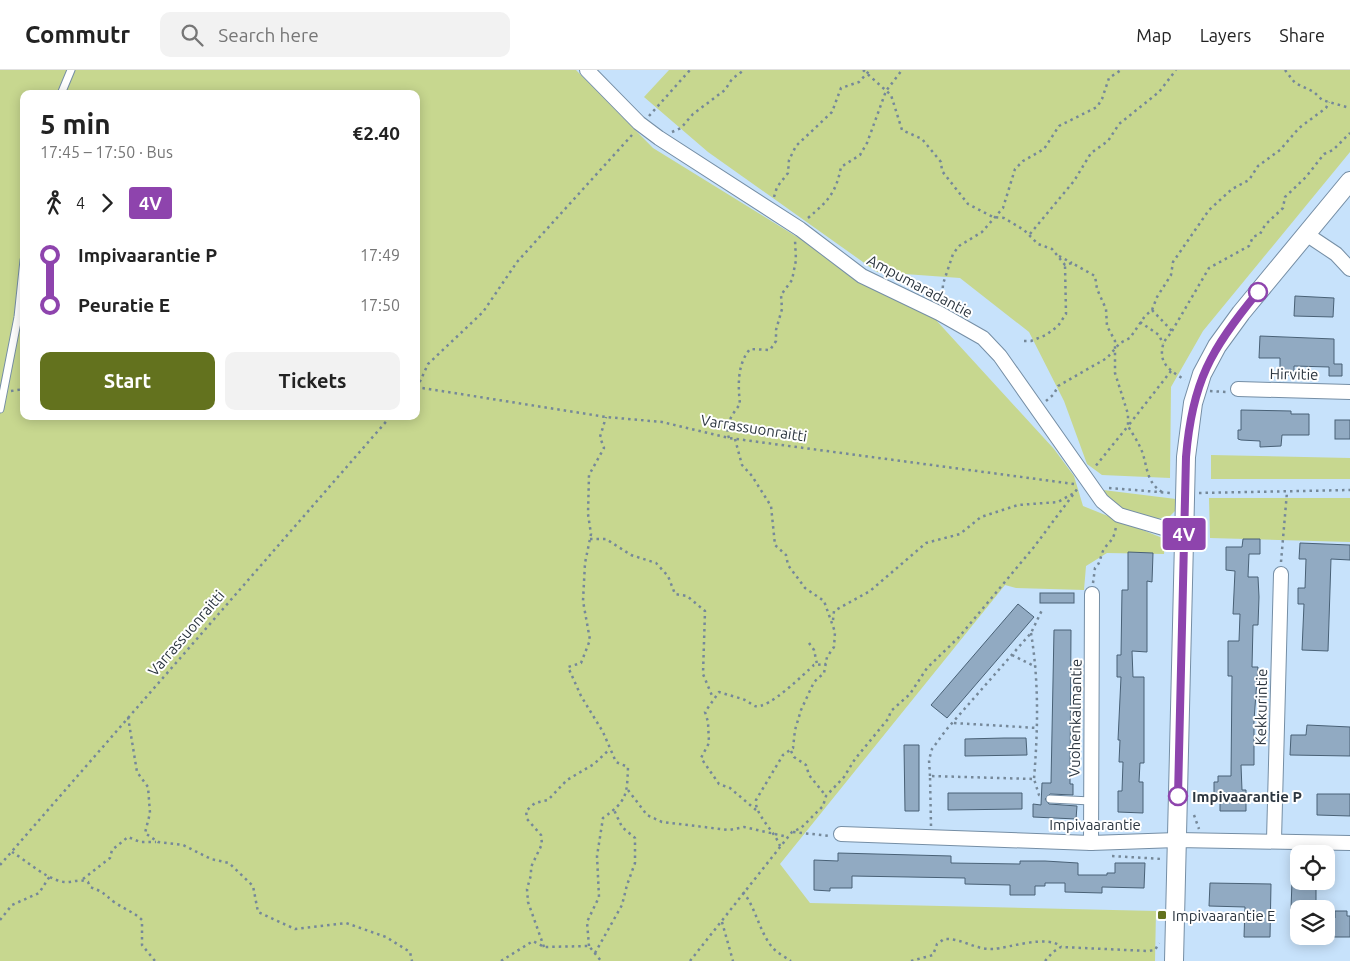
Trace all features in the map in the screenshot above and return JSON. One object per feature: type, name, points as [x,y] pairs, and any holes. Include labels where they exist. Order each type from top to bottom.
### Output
[{"type":"street","name":"Ampumaradantie","points":[[587,70],[641,125],[771,209],[862,276],[939,313],[983,338],[1000,356],[1085,483],[1102,501],[1119,515],[1184,534]]},
{"type":"street","points":[[1174,961],[1184,493],[1188,432],[1204,386],[1208,363],[1227,331],[1350,181]]},
{"type":"street","points":[[1306,234],[1336,254],[1350,269]]},
{"type":"street","name":"Hirvitie","points":[[1238,389],[1350,392]]},
{"type":"street","name":"Kekkurintie","points":[[1274,840],[1280,574]]},
{"type":"street","name":"Vuohenkalmantie","points":[[1091,843],[1092,594]]},
{"type":"street","name":"Impivaarantie","points":[[841,834],[1091,843],[1177,840],[1274,840],[1350,843]]},
{"type":"lane","points":[[63,90],[71,70]]},
{"type":"lane","points":[[0,409],[20,297]]},
{"type":"lane","points":[[1050,799],[1091,801]]},
{"type":"path","points":[[420,381],[428,364],[483,312],[517,262],[690,70]]},
{"type":"path","points":[[659,138],[681,128],[693,114],[725,90],[732,79],[744,70]]},
{"type":"path","points":[[863,70],[892,97],[899,124],[904,132],[922,139],[941,162],[942,171],[968,204],[993,217],[1004,218],[1030,234],[1038,244],[1049,248],[1058,256],[1064,265],[1066,314],[1058,326],[1046,335],[1031,341],[1024,341]]},
{"type":"path","points":[[771,209],[777,188],[788,173],[789,160],[796,146],[832,112],[841,88],[858,82],[870,70]]},
{"type":"path","points":[[730,438],[728,430],[730,416],[740,404],[739,376],[743,359],[750,349],[770,350],[776,341],[776,330],[782,309],[781,295],[792,280],[796,260],[796,239],[800,229],[832,195],[837,187],[841,167],[860,155],[886,91],[902,70]]},
{"type":"path","points":[[1004,218],[1003,208],[1018,165],[1044,149],[1059,126],[1098,107],[1109,78],[1120,70]]},
{"type":"path","points":[[1030,234],[1074,181],[1091,153],[1108,141],[1118,124],[1159,92],[1176,70]]},
{"type":"path","points":[[1285,70],[1296,83],[1329,102],[1350,108]]},
{"type":"path","points":[[1036,409],[1054,394],[1058,386],[1101,362],[1130,338],[1140,322],[1152,310],[1157,297],[1171,275],[1173,262],[1210,210],[1232,189],[1249,180],[1258,166],[1280,150],[1299,128],[1326,108],[1329,102]]},
{"type":"path","points":[[1163,344],[1209,268],[1250,246],[1253,237],[1260,234],[1265,224],[1283,208],[1285,196],[1292,188],[1307,175],[1325,152],[1333,150],[1350,133]]},
{"type":"path","points":[[939,313],[943,284],[953,254],[959,246],[982,232],[993,217],[1003,208]]},
{"type":"path","points":[[1058,256],[1095,276],[1115,349],[1115,373],[1126,407],[1128,426],[1140,446],[1145,469],[1155,486],[1164,493]]},
{"type":"path","points":[[1064,265],[1072,263]]},
{"type":"path","points":[[1152,310],[1172,331]]},
{"type":"path","points":[[1140,322],[1159,335],[1163,344],[1162,359],[1171,371],[1204,386],[1228,392],[1238,389]]},
{"type":"path","points":[[690,961],[792,832],[801,828],[823,806],[826,796],[844,777],[865,745],[888,719],[890,711],[910,694],[927,668],[959,637],[1085,483],[1171,371]]},
{"type":"path","name":"Varrassuonraitti","points":[[420,387],[606,416],[662,422],[736,439],[1164,493],[1350,490]]},
{"type":"path","points":[[601,961],[589,946],[587,922],[599,897],[597,856],[603,818],[614,810],[627,795],[628,767],[616,762],[599,725],[581,696],[568,667],[581,663],[590,640],[583,601],[585,563],[590,539],[589,476],[604,448],[600,437],[606,416]]},
{"type":"path","name":"Varrassuonraitti","points":[[0,866],[128,716],[387,420]]},
{"type":"path","points":[[736,439],[742,465],[752,476],[771,506],[776,545],[786,555],[788,565],[805,588],[824,601],[835,632],[834,648],[824,673],[814,682],[808,692],[795,730],[791,751],[794,757],[806,765],[809,775],[826,796]]},
{"type":"path","points":[[1280,574],[1287,492]]},
{"type":"path","points":[[832,622],[834,611],[870,591],[926,543],[960,534],[980,517],[1018,505],[1058,502],[1075,493]]},
{"type":"path","points":[[1092,594],[1095,568],[1099,565],[1104,549],[1113,541],[1119,515]]},
{"type":"path","points":[[590,539],[606,539],[631,555],[656,563],[668,576],[676,594],[687,596],[705,611],[703,674],[713,698]]},
{"type":"path","points":[[932,837],[929,760],[932,749],[1031,633],[1042,610]]},
{"type":"path","points":[[1031,633],[1036,667],[1038,728],[1034,779],[1039,795],[1050,799]]},
{"type":"path","points":[[809,643],[814,650],[817,664]]},
{"type":"path","points":[[1012,655],[1036,667]]},
{"type":"path","points":[[780,846],[775,834],[757,811],[730,788],[719,784],[702,758],[709,743],[708,722],[704,712],[719,692],[756,707],[762,706],[789,688],[817,664],[826,664]]},
{"type":"path","points":[[128,716],[137,772],[148,787],[150,813],[145,833],[158,842]]},
{"type":"path","points":[[954,723],[1038,728]]},
{"type":"path","points":[[544,947],[528,902],[527,889],[531,875],[530,867],[542,844],[541,835],[527,819],[526,811],[535,803],[548,800],[567,780],[594,764],[610,749]]},
{"type":"path","points":[[757,811],[756,800],[763,787],[783,755],[791,751]]},
{"type":"path","points":[[930,776],[1034,779]]},
{"type":"path","points":[[627,788],[646,815],[662,822],[729,830],[744,827],[788,837]]},
{"type":"path","points":[[594,953],[622,905],[626,885],[635,863],[635,838],[622,827],[614,810]]},
{"type":"path","points":[[792,832],[825,837],[841,834]]},
{"type":"path","points":[[12,852],[50,876],[65,882],[83,879],[110,858],[112,850],[128,837],[140,842],[182,845],[211,859],[229,863],[253,886],[258,912],[295,929],[346,923],[386,937],[410,952],[412,961]]},
{"type":"path","points":[[0,920],[12,905],[39,893],[50,876]]},
{"type":"path","points":[[83,879],[88,882],[90,887],[108,894],[114,902],[136,914],[142,920],[142,945],[155,961]]},
{"type":"path","points":[[743,892],[756,915],[762,932],[772,948],[791,961]]},
{"type":"path","points":[[723,920],[722,924],[728,936],[733,961]]},
{"type":"path","points":[[911,961],[933,955],[937,944],[944,939],[962,940],[982,949],[1045,941],[1058,944],[1061,947],[1148,951],[1157,948],[1160,938]]},
{"type":"path","points":[[501,961],[533,941],[544,947],[589,946]]},
{"type":"path","points":[[1045,961],[1053,952],[1061,947]]},
{"type":"green space","points":[[0,70],[576,70],[653,148],[802,240],[856,281],[935,319],[1054,449],[1074,476],[1083,506],[1165,539],[1164,554],[1107,553],[1086,566],[1084,590],[1016,588],[1005,585],[780,864],[810,903],[1156,911],[1155,961],[0,961]]},
{"type":"green space","points":[[669,70],[1350,70],[1350,152],[1203,331],[1171,387],[1170,478],[1102,475],[1087,464],[1064,401],[1029,332],[960,278],[877,272],[708,152],[644,97]]},
{"type":"green space","points":[[1211,455],[1350,458],[1350,479],[1211,479]]},
{"type":"green space","points":[[1103,490],[1176,499],[1175,511],[1170,516],[1157,519],[1119,510]]},
{"type":"green space","points":[[1209,498],[1350,498],[1350,542],[1210,538]]},
{"type":"building","points":[[1295,296],[1334,298],[1333,317],[1294,316]]},
{"type":"building","points":[[1260,336],[1334,339],[1334,364],[1342,364],[1342,376],[1329,376],[1329,367],[1294,366],[1294,375],[1280,375],[1280,358],[1259,358]]},
{"type":"building","points":[[1241,410],[1291,411],[1291,414],[1309,414],[1309,435],[1282,435],[1281,446],[1260,447],[1260,441],[1238,439],[1238,430],[1241,430]]},
{"type":"building","points":[[1335,420],[1350,420],[1350,439],[1335,439]]},
{"type":"building","points":[[1243,539],[1260,539],[1260,554],[1249,554],[1248,577],[1258,577],[1259,597],[1258,625],[1253,625],[1252,667],[1258,667],[1254,720],[1254,765],[1241,765],[1242,790],[1246,790],[1246,811],[1220,811],[1220,796],[1214,796],[1214,782],[1218,782],[1218,776],[1231,776],[1232,676],[1228,676],[1228,641],[1239,641],[1240,614],[1233,614],[1235,571],[1226,570],[1226,547],[1242,547]]},
{"type":"building","points":[[1300,543],[1350,545],[1350,560],[1331,559],[1328,651],[1302,650],[1304,604],[1298,604],[1298,588],[1305,588],[1306,559],[1299,559]]},
{"type":"building","points":[[1128,552],[1153,553],[1152,582],[1147,581],[1147,652],[1132,651],[1133,677],[1144,677],[1144,763],[1140,763],[1139,782],[1143,782],[1143,813],[1118,812],[1118,791],[1122,791],[1123,762],[1119,762],[1120,740],[1118,740],[1121,677],[1117,677],[1117,655],[1121,655],[1122,590],[1128,590]]},
{"type":"building","points":[[1040,593],[1074,593],[1074,603],[1040,603]]},
{"type":"building","points":[[1018,604],[1034,617],[947,718],[931,705]]},
{"type":"building","points":[[1054,630],[1071,630],[1070,784],[1073,784],[1073,795],[1050,794],[1045,799],[1049,804],[1077,806],[1076,819],[1033,817],[1033,804],[1041,805],[1042,783],[1051,783]]},
{"type":"building","points":[[1307,725],[1350,727],[1350,756],[1290,755],[1291,735],[1306,735]]},
{"type":"building","points":[[1026,738],[1027,755],[965,756],[965,739]]},
{"type":"building","points":[[904,745],[919,745],[919,811],[905,811]]},
{"type":"building","points":[[948,793],[1022,793],[1022,809],[948,810]]},
{"type":"building","points":[[1317,794],[1350,794],[1350,816],[1317,815]]},
{"type":"building","points":[[838,853],[951,856],[951,863],[1020,864],[1020,861],[1045,861],[1078,863],[1078,875],[1107,875],[1107,873],[1115,873],[1115,863],[1145,863],[1144,888],[1102,887],[1102,893],[1065,892],[1065,883],[1045,883],[1045,886],[1035,886],[1035,895],[1010,895],[1010,885],[965,884],[965,878],[852,876],[852,888],[830,888],[830,891],[814,890],[814,860],[838,861]]},
{"type":"building","points":[[1210,883],[1271,884],[1270,937],[1244,937],[1245,907],[1209,906]]},
{"type":"building","points":[[1292,890],[1316,890],[1316,900],[1291,900]]},
{"type":"building","points":[[1335,911],[1347,911],[1347,916],[1350,916],[1350,937],[1335,937]]},
{"type":"bus line","name":"4V","points":[[1178,796],[1186,457],[1190,415],[1202,374],[1217,346],[1240,313],[1258,292]]},
{"type":"place","name":"Impivaarantie P","points":[[1178,796]]},
{"type":"place","name":"Impivaarantie E","points":[[1162,915]]}]
